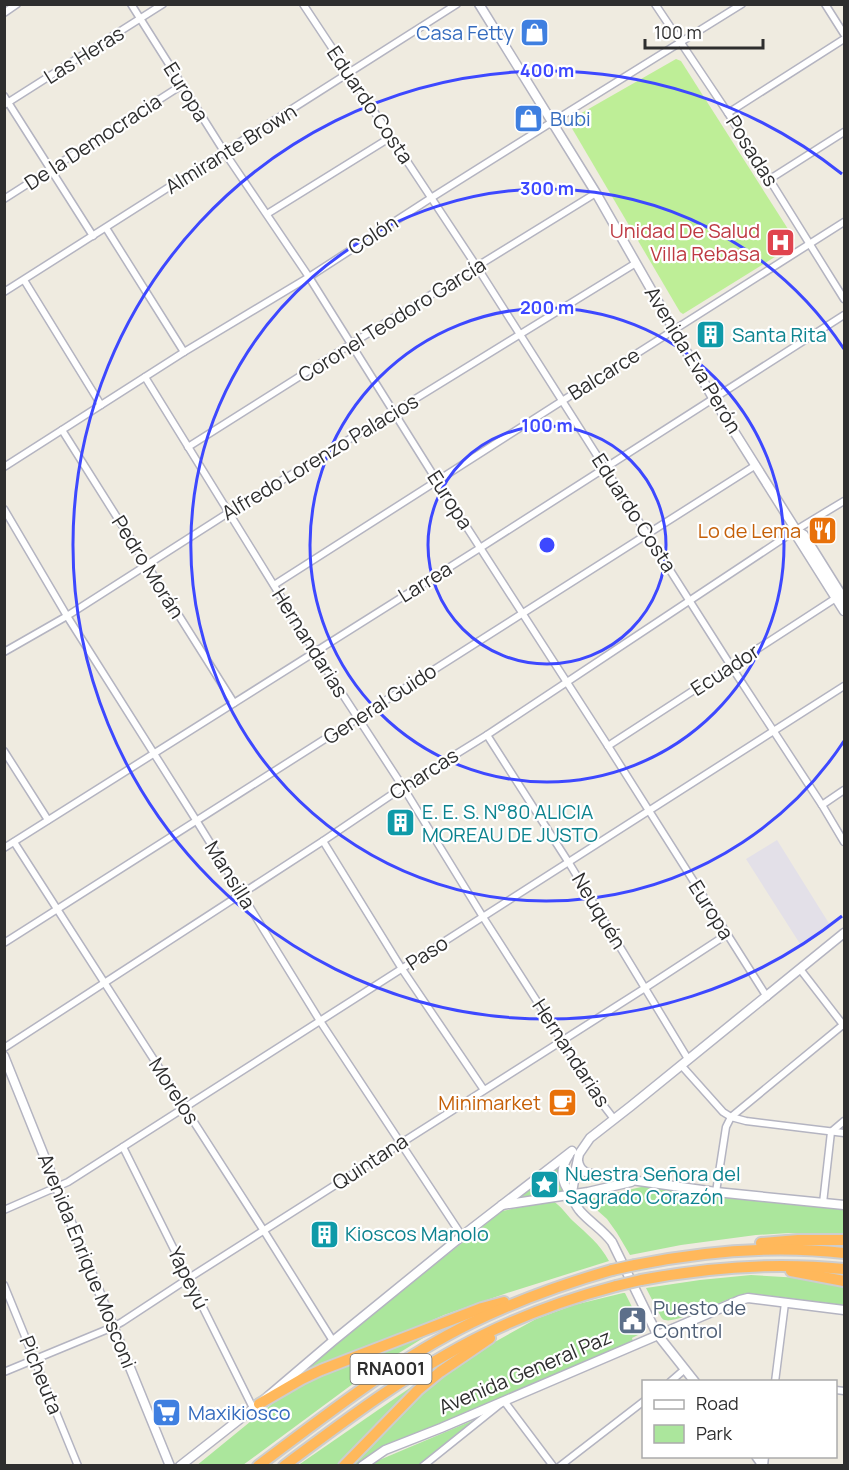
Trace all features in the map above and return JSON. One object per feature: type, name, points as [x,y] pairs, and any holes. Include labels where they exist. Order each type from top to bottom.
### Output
[{"type":"highway","points":[[721,1252],[760,1244],[798,1240],[844,1240]]},
{"type":"highway","name":"RNA001","points":[[258,1466],[367,1385],[415,1354],[470,1323],[536,1294],[612,1270],[662,1259],[721,1252],[795,1249],[844,1253]]},
{"type":"highway","name":"RNA001","points":[[284,1466],[421,1369],[482,1335],[579,1296],[640,1280],[722,1267],[787,1265],[844,1269]]},
{"type":"highway","points":[[722,1267],[798,1272],[844,1281]]},
{"type":"highway","points":[[256,1406],[321,1370],[482,1308],[536,1294]]},
{"type":"highway","points":[[344,1466],[418,1390],[447,1367],[520,1318]]},
{"type":"main road","name":"Avenida Eva Perón","points":[[479,4],[596,193],[713,398],[796,530],[804,535],[841,597],[844,611]]},
{"type":"main road","points":[[180,1466],[462,1236],[575,1155],[590,1138],[844,933]]},
{"type":"main road","name":"Avenida Enrique Mosconi","points":[[4,1056],[170,1466]]},
{"type":"main road","points":[[575,1155],[580,1168],[587,1173],[716,1192],[844,1206]]},
{"type":"main road","points":[[570,1195],[573,1187],[575,1155]]},
{"type":"main road","points":[[501,1206],[637,1181]]},
{"type":"main road","points":[[570,1195],[578,1209],[612,1242],[657,1334],[694,1380]]},
{"type":"main road","name":"Avenida General Paz","points":[[362,1466],[385,1450],[744,1298],[844,1310]]},
{"type":"street","points":[[4,13],[17,4]]},
{"type":"street","name":"Europa","points":[[131,4],[225,153],[309,277],[767,997]]},
{"type":"street","name":"Las Heras","points":[[6,101],[163,4]]},
{"type":"street","name":"Eduardo Costa","points":[[303,4],[477,267],[844,842]]},
{"type":"street","name":"Almirante Brown","points":[[4,292],[457,4]]},
{"type":"street","name":"Posadas","points":[[655,4],[728,113],[844,299]]},
{"type":"street","name":"Colón","points":[[4,467],[742,4]]},
{"type":"street","points":[[825,4],[844,34]]},
{"type":"street","points":[[728,113],[844,39]]},
{"type":"street","name":"De la Democracia","points":[[4,199],[182,85]]},
{"type":"street","points":[[6,101],[93,236]]},
{"type":"street","points":[[770,179],[844,132]]},
{"type":"street","points":[[267,214],[391,137]]},
{"type":"street","name":"Coronel Teodoro García","points":[[188,447],[596,193]]},
{"type":"street","name":"Balcarce","points":[[274,585],[844,222]]},
{"type":"street","points":[[106,228],[184,352]]},
{"type":"street","name":"Alfredo Lorenzo Palacios","points":[[4,652],[67,616],[228,513],[636,263]]},
{"type":"street","points":[[24,280],[101,405]]},
{"type":"street","name":"Larrea","points":[[4,848],[844,315]]},
{"type":"street","name":"Hernandarias","points":[[145,377],[315,652],[614,1119]]},
{"type":"street","name":"Pedro Morán","points":[[62,430],[234,703]]},
{"type":"street","name":"General Guido","points":[[4,943],[756,465]]},
{"type":"street","name":"Charcas","points":[[4,1048],[403,787],[487,735],[796,530],[844,501]]},
{"type":"street","name":"Mansilla","points":[[4,510],[67,616],[321,1021],[462,1236]]},
{"type":"street","name":"Ecuador","points":[[608,746],[841,597]]},
{"type":"street","name":"Paso","points":[[4,1210],[57,1188],[123,1147],[844,686]]},
{"type":"street","name":"Neuquén","points":[[487,735],[569,862],[645,988],[685,1062],[730,1118]]},
{"type":"street","points":[[4,751],[48,820]]},
{"type":"street","points":[[822,805],[844,790]]},
{"type":"street","points":[[323,841],[402,969],[484,1090]]},
{"type":"street","name":"Morelos","points":[[14,842],[333,1341]]},
{"type":"street","name":"Quintana","points":[[4,1372],[113,1327],[726,935]]},
{"type":"street","points":[[716,1192],[726,1127],[730,1118],[844,1025],[800,969]]},
{"type":"street","points":[[730,1118],[844,1133]]},
{"type":"street","points":[[822,1203],[831,1132],[844,1121]]},
{"type":"street","name":"Yapeyú","points":[[123,1147],[256,1406]]},
{"type":"street","name":"Picheuta","points":[[4,1285],[78,1466]]},
{"type":"street","points":[[775,1380],[785,1303]]},
{"type":"street","points":[[672,1380],[686,1369]]},
{"type":"street","points":[[423,1466],[504,1401],[553,1466]]},
{"type":"street","points":[[560,1466],[642,1403]]},
{"type":"shaded area","points":[[777,840],[830,925],[802,947],[746,859]]},
{"type":"green space","points":[[676,59],[681,61],[795,240],[794,245],[683,314],[570,125],[571,119]]},
{"type":"green space","points":[[562,1162],[559,1177],[565,1192],[511,1201]]},
{"type":"green space","points":[[641,1187],[661,1187],[844,1210],[844,1236],[789,1233],[756,1235],[681,1245],[630,1255],[607,1219],[589,1203],[590,1199]]},
{"type":"green space","points":[[553,1201],[602,1249],[609,1261],[444,1315],[365,1350],[305,1371],[346,1335],[502,1211]]},
{"type":"green space","points":[[751,1275],[801,1278],[844,1285],[844,1305],[748,1293],[681,1318],[665,1320],[661,1317],[646,1288],[700,1280]]},
{"type":"green space","points":[[623,1293],[643,1329],[640,1334],[632,1338],[633,1341],[361,1465],[353,1466],[417,1397],[440,1376],[536,1319],[574,1305]]},
{"type":"green space","points":[[433,1332],[373,1369],[243,1465],[196,1466],[283,1395],[311,1378]]},
{"type":"green space","points":[[430,1374],[340,1465],[297,1466]]},
{"type":"green space","points":[[481,1417],[420,1465],[372,1466],[377,1461]]},
{"type":"place","name":"Casa Fetty","points":[[535,33]]},
{"type":"place","name":"Bubi","points":[[529,119]]},
{"type":"place","name":"Unidad De Salud Villa Rebasa","points":[[781,242]]},
{"type":"place","name":"Santa Rita","points":[[711,335]]},
{"type":"place","name":"Lo de Lema","points":[[822,531]]},
{"type":"place","name":"E. E. S. N°80 ALICIA MOREAU DE JUSTO","points":[[401,823]]},
{"type":"place","name":"Minimarket","points":[[562,1103]]},
{"type":"place","name":"Nuestra Señora del Sagrado Corazón","points":[[544,1185]]},
{"type":"place","name":"Kioscos Manolo","points":[[324,1234]]},
{"type":"place","name":"Puesto de Control","points":[[632,1320]]},
{"type":"place","name":"Maxikiosco","points":[[167,1413]]}]
